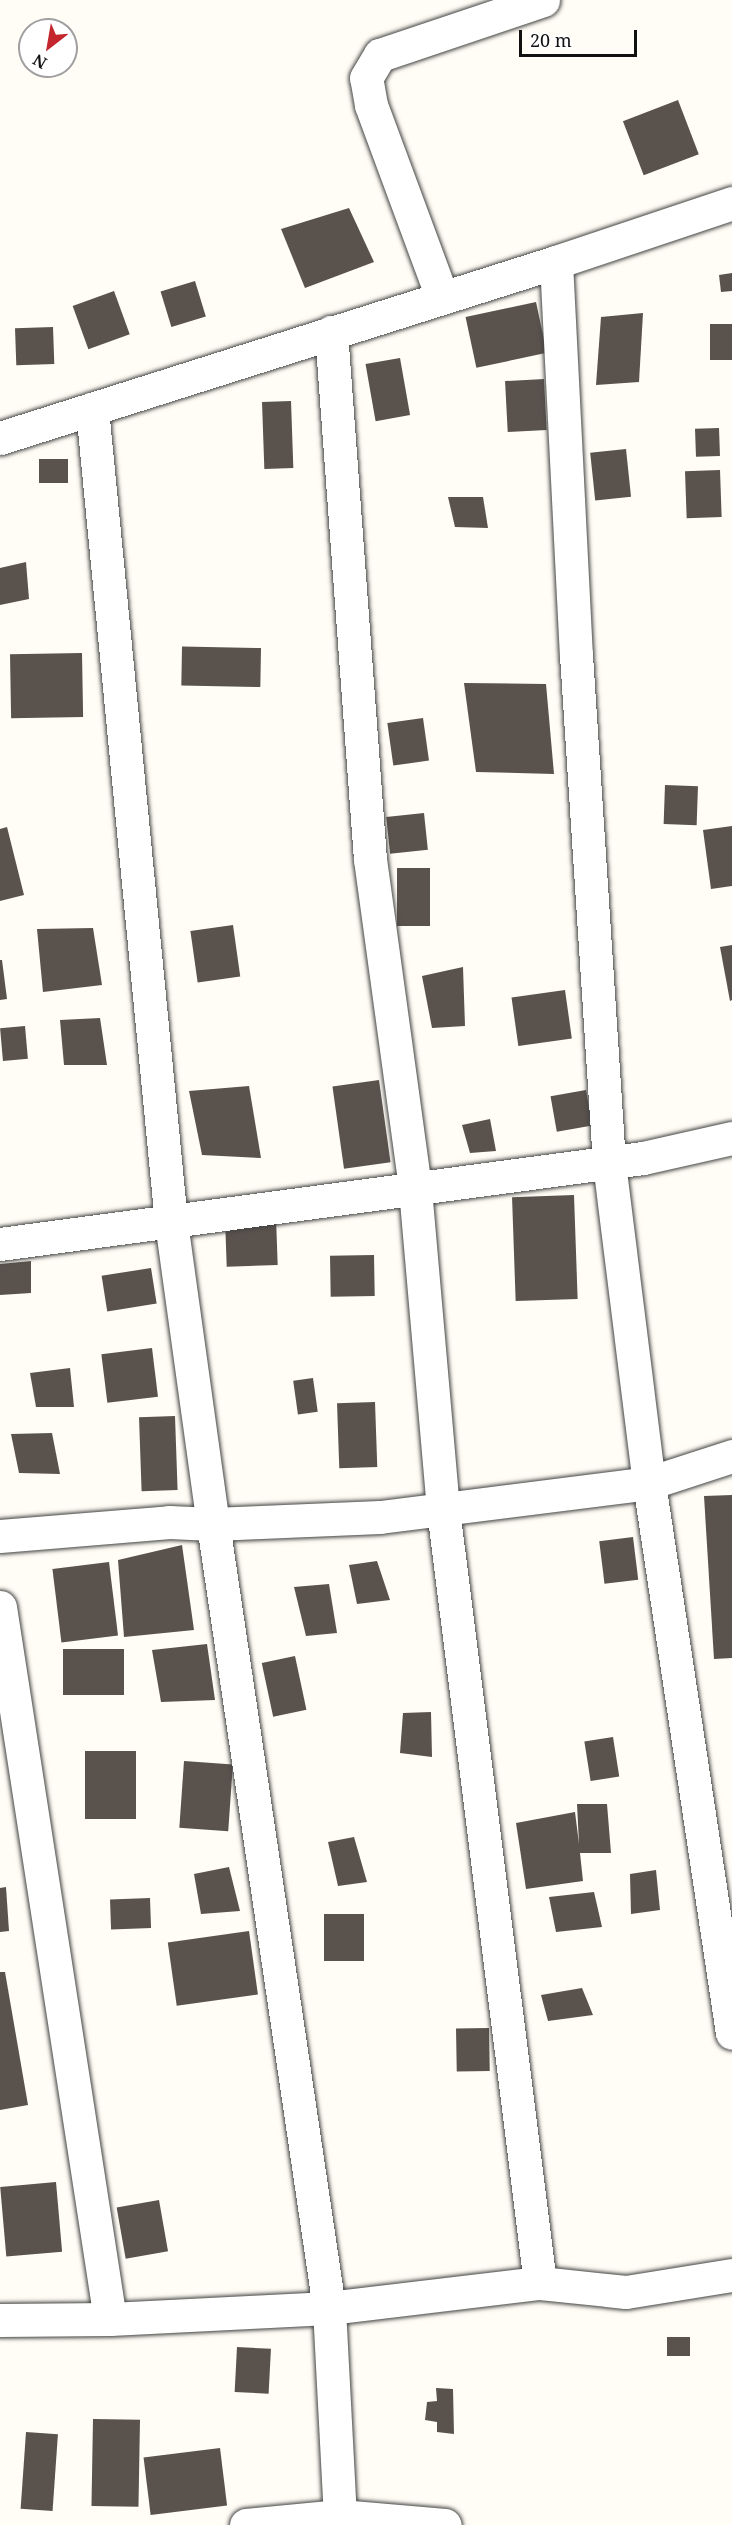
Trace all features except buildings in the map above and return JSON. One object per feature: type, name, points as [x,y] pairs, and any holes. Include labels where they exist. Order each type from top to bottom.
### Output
[{"type":"street","points":[[442,297],[371,105],[366,78],[380,56],[543,0]]},
{"type":"street","points":[[0,438],[556,262],[732,203]]},
{"type":"street","points":[[556,262],[576,655],[609,1163],[649,1483],[732,2033]]},
{"type":"street","points":[[331,333],[370,859],[415,1189],[443,1509],[540,2283]]},
{"type":"street","points":[[92,409],[171,1222],[213,1524],[329,2308],[340,2516]]},
{"type":"street","points":[[0,1244],[609,1163],[732,1138]]},
{"type":"street","points":[[0,1536],[169,1522],[213,1524],[380,1517],[649,1483],[732,1456]]},
{"type":"street","points":[[0,1606],[110,2319]]},
{"type":"street","points":[[0,2320],[110,2319],[329,2308],[540,2283],[626,2292],[732,2275]]},
{"type":"street","points":[[246,2525],[340,2516],[445,2525]]}]
